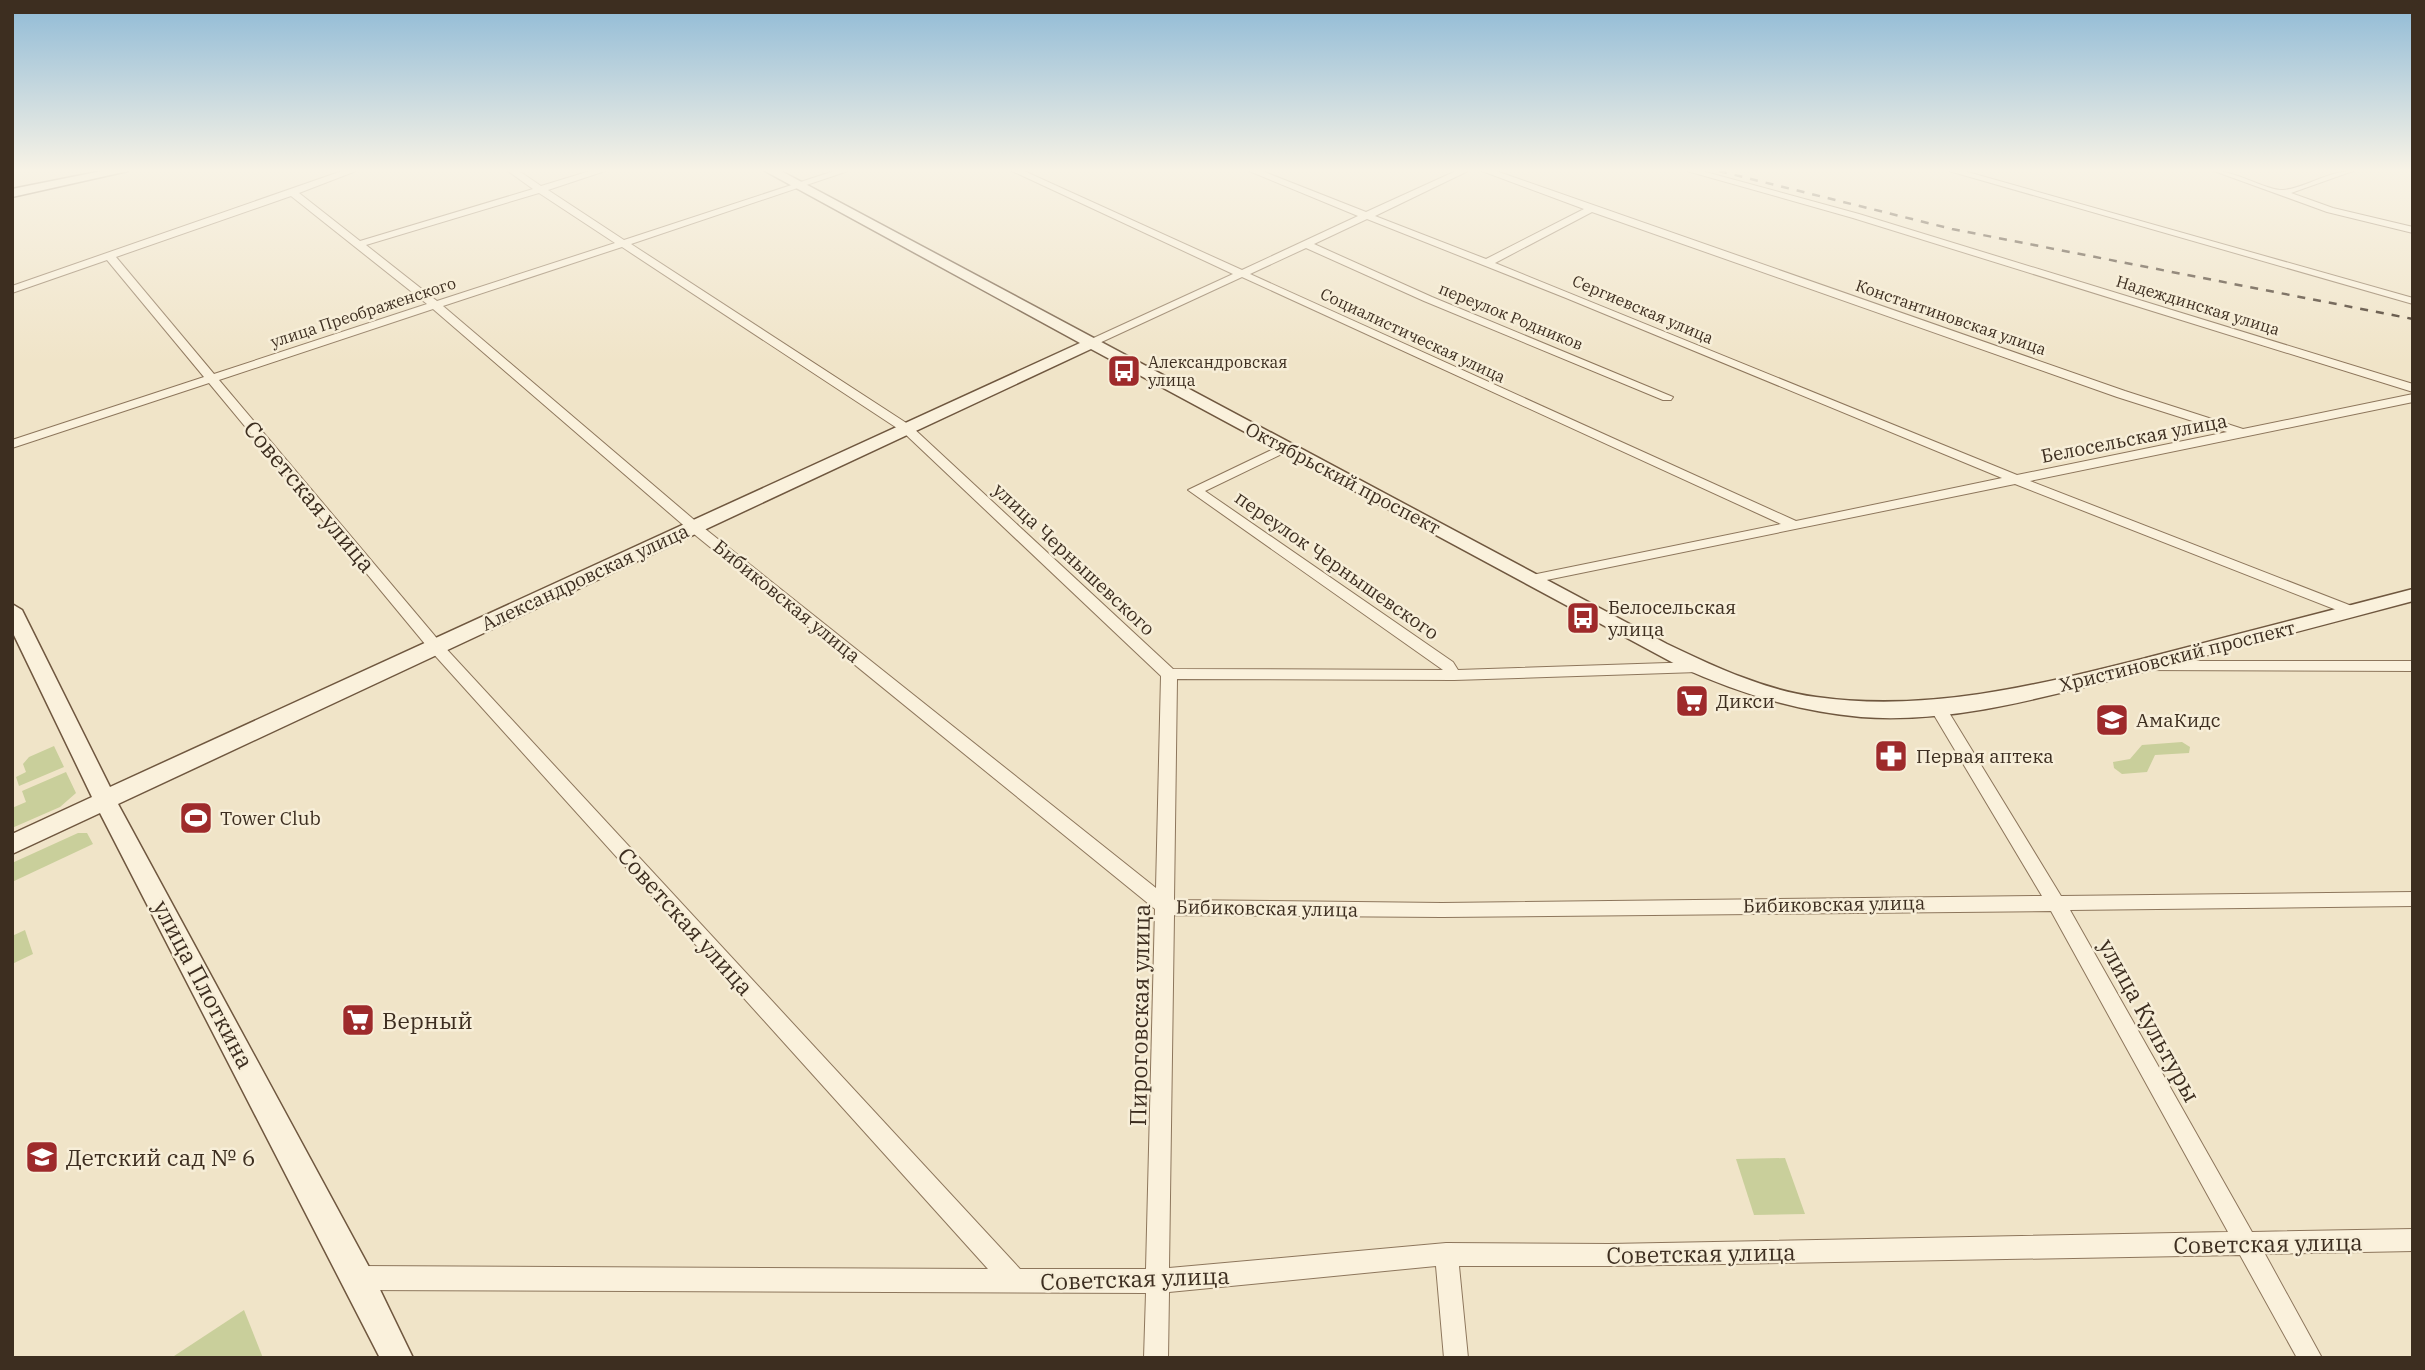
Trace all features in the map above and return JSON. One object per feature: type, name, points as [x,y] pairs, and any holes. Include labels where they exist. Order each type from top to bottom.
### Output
[{"type":"street","points":[[12,290],[169,235]]},
{"type":"street","name":"Бибиковская улица","points":[[347,235],[435,305],[694,527],[1166,907],[1442,910],[2413,899]]},
{"type":"street","points":[[359,244],[389,235]]},
{"type":"street","name":"улица Чернышевского","points":[[609,235],[907,429],[1169,674]]},
{"type":"street","name":"улица Преображенского","points":[[12,444],[651,235]]},
{"type":"street","name":"Октябрьский проспект","points":[[889,235],[1532,579],[1703,667],[1765,693],[1833,707],[1939,710]]},
{"type":"street","name":"Социалистическая улица","points":[[1156,235],[1797,526]]},
{"type":"street","name":"Александровская улица","points":[[12,845],[130,786],[1326,235]]},
{"type":"street","name":"Сергиевская улица","points":[[1413,235],[2019,481],[2352,611]]},
{"type":"street","points":[[1486,263],[1540,235]]},
{"type":"street","name":"Константиновская улица","points":[[1669,235],[2247,435]]},
{"type":"street","name":"Надеждинская улица","points":[[1917,235],[2413,388]]},
{"type":"street","points":[[2179,235],[2413,301]]},
{"type":"street","name":"переулок Родников","points":[[1306,244],[1428,299],[1667,397]]},
{"type":"street","name":"Советская улица","points":[[109,256],[435,646],[1016,1282],[1158,1281],[1446,1254],[1609,1255],[2413,1241]]},
{"type":"street","name":"Белосельская улица","points":[[1532,579],[2247,435],[2413,398]]},
{"type":"street","name":"переулок Чернышевского","points":[[1286,447],[1195,490],[1448,666],[1454,675]]},
{"type":"street","name":"Христиновский проспект","points":[[1939,710],[2098,678],[2413,595]]},
{"type":"street","name":"улица Плоткина","points":[[12,610],[106,800],[358,1278],[397,1358]]},
{"type":"street","points":[[2137,666],[2413,666]]},
{"type":"street","points":[[1169,674],[1454,675],[1703,667]]},
{"type":"street","name":"Пироговская улица","points":[[1156,1358],[1169,674]]},
{"type":"street","name":"улица Культуры","points":[[1939,710],[2055,901],[2311,1358]]},
{"type":"street","points":[[1446,1254],[1456,1358]]},
{"type":"street","points":[[358,1278],[1016,1282]]},
{"type":"green space","points":[[2182,742],[2190,747],[2189,753],[2155,755],[2147,772],[2122,774],[2114,768],[2113,762],[2130,759],[2142,745]]},
{"type":"green space","points":[[54,746],[64,767],[19,786],[16,777],[26,772],[23,764],[29,757]]},
{"type":"green space","points":[[66,772],[76,793],[60,807],[12,828],[12,808],[26,802],[22,791]]},
{"type":"green space","points":[[78,833],[87,833],[93,844],[12,882],[12,863]]},
{"type":"green space","points":[[25,930],[33,954],[12,964],[12,936]]},
{"type":"green space","points":[[1785,1158],[1805,1214],[1754,1215],[1736,1159]]},
{"type":"green space","points":[[244,1310],[263,1358],[171,1358]]},
{"type":"railway","points":[[1982,235],[2413,319]]},
{"type":"place","name":"Александровская улица","points":[[1124,371]]},
{"type":"place","name":"Белосельская улица","points":[[1583,618]]},
{"type":"place","name":"Дикси","points":[[1692,701]]},
{"type":"place","name":"АмаКидс","points":[[2112,720]]},
{"type":"place","name":"Первая аптека","points":[[1891,756]]},
{"type":"place","name":"Tower Club","points":[[196,818]]},
{"type":"place","name":"Верный","points":[[358,1020]]},
{"type":"place","name":"Детский сад № 6","points":[[42,1157]]}]
